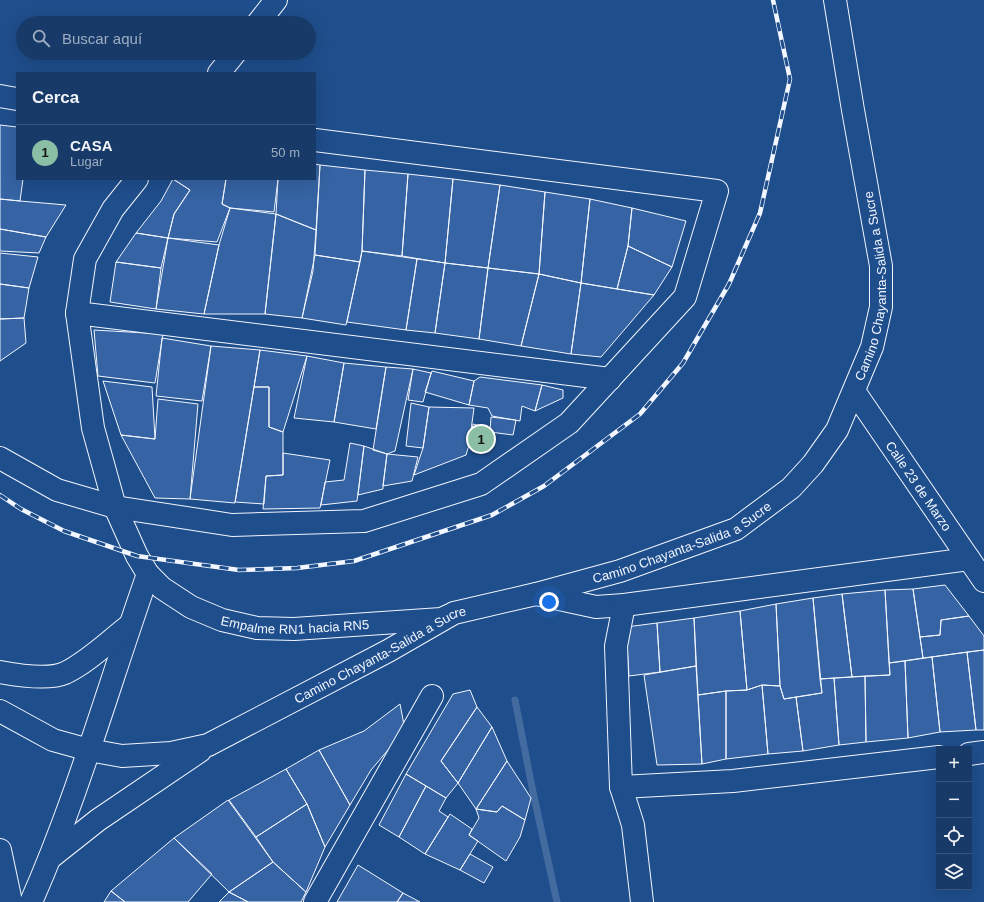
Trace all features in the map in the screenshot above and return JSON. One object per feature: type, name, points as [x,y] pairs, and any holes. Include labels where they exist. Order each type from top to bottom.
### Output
[{"type":"street","points":[[263,16],[276,0]]},
{"type":"street","name":"Camino Chayanta-Salida a Sucre","points":[[0,711],[53,740],[89,750],[122,756],[171,753],[208,745],[388,652],[454,613],[536,594],[620,571],[736,528],[791,488],[813,464],[837,430],[872,347],[881,307],[881,266],[852,110],[835,0]]},
{"type":"street","points":[[220,72],[229,60]]},
{"type":"street","points":[[0,96],[16,99]]},
{"type":"street","points":[[0,458],[57,490],[115,507],[232,525],[364,521],[481,484],[569,423],[685,297],[718,191],[316,140]]},
{"type":"street","name":"Empalme RN1 hacia RN5","points":[[135,180],[113,209],[84,258],[77,313],[93,428],[115,507],[137,556],[148,574],[162,588],[191,607],[222,620],[257,628],[294,629],[441,619],[454,613]]},
{"type":"street","points":[[77,313],[610,379]]},
{"type":"street","name":"Calle 23 de Marzo","points":[[854,391],[984,581]]},
{"type":"street","points":[[536,594],[596,607],[624,605],[969,560]]},
{"type":"street","points":[[31,902],[50,858],[89,750],[148,574]]},
{"type":"street","points":[[624,605],[616,646],[621,787],[633,825],[642,902]]},
{"type":"street","points":[[0,672],[26,677],[64,673],[92,656],[130,625]]},
{"type":"street","points":[[315,902],[432,696]]},
{"type":"street","points":[[50,858],[98,820],[208,745]]},
{"type":"street","points":[[972,754],[984,752]]},
{"type":"street","points":[[621,787],[733,781],[936,757]]},
{"type":"street","points":[[0,850],[11,902]]},
{"type":"building","points":[[0,125],[16,127],[16,180],[23,180],[20,201],[0,199]]},
{"type":"building","points":[[316,164],[320,165],[316,230],[276,214],[278,180],[316,180]]},
{"type":"building","points":[[320,165],[365,170],[362,251],[360,262],[315,255]]},
{"type":"building","points":[[365,170],[408,174],[402,256],[362,251]]},
{"type":"building","points":[[408,174],[453,179],[445,263],[402,256]]},
{"type":"building","points":[[453,179],[500,185],[488,268],[445,263]]},
{"type":"building","points":[[172,180],[190,190],[174,214],[168,238],[136,233],[161,201]]},
{"type":"building","points":[[175,180],[226,180],[222,204],[230,208],[217,242],[168,238],[174,214],[190,190]]},
{"type":"building","points":[[226,180],[278,180],[274,212],[230,208],[222,204]]},
{"type":"building","points":[[500,185],[545,192],[539,274],[488,268]]},
{"type":"building","points":[[545,192],[590,199],[581,283],[539,274]]},
{"type":"building","points":[[0,199],[66,205],[46,237],[0,229]]},
{"type":"building","points":[[590,199],[632,208],[628,246],[617,289],[581,283]]},
{"type":"building","points":[[230,208],[276,214],[265,314],[204,314],[219,245]]},
{"type":"building","points":[[632,208],[686,221],[672,267],[628,246]]},
{"type":"building","points":[[276,214],[316,230],[313,271],[302,318],[265,314]]},
{"type":"building","points":[[0,229],[46,237],[39,253],[0,251]]},
{"type":"building","points":[[136,233],[168,238],[161,268],[116,262]]},
{"type":"building","points":[[168,238],[219,245],[204,314],[156,309]]},
{"type":"building","points":[[628,246],[672,267],[654,295],[617,289]]},
{"type":"building","points":[[362,251],[417,259],[406,330],[347,322]]},
{"type":"building","points":[[0,253],[38,257],[29,288],[0,284]]},
{"type":"building","points":[[315,255],[360,262],[346,325],[302,318]]},
{"type":"building","points":[[417,259],[445,263],[435,333],[406,330]]},
{"type":"building","points":[[116,262],[161,268],[156,309],[110,302]]},
{"type":"building","points":[[445,263],[488,268],[479,339],[435,333]]},
{"type":"building","points":[[488,268],[539,274],[521,346],[479,339]]},
{"type":"building","points":[[539,274],[581,283],[571,354],[521,346]]},
{"type":"building","points":[[581,283],[654,295],[601,357],[571,354]]},
{"type":"building","points":[[0,284],[29,288],[24,318],[0,319]]},
{"type":"building","points":[[24,318],[26,343],[0,361],[0,319]]},
{"type":"building","points":[[94,330],[163,334],[155,383],[98,376]]},
{"type":"building","points":[[162,338],[211,346],[202,401],[156,396]]},
{"type":"building","points":[[211,346],[260,350],[235,503],[190,499]]},
{"type":"building","points":[[260,350],[307,356],[283,432],[269,427],[269,387],[254,387]]},
{"type":"building","points":[[307,356],[344,363],[334,422],[294,418]]},
{"type":"building","points":[[344,363],[386,367],[376,429],[334,422]]},
{"type":"building","points":[[386,367],[413,369],[395,451],[387,454],[373,450]]},
{"type":"building","points":[[413,369],[431,373],[423,402],[408,400]]},
{"type":"building","points":[[432,371],[474,381],[469,405],[425,392]]},
{"type":"building","points":[[480,377],[542,385],[535,411],[522,406],[520,421],[492,416],[488,408],[469,405],[474,381]]},
{"type":"building","points":[[103,381],[152,387],[155,439],[121,435]]},
{"type":"building","points":[[542,385],[563,390],[563,398],[535,411]]},
{"type":"building","points":[[254,387],[269,387],[269,427],[283,432],[283,475],[266,476],[264,504],[235,502]]},
{"type":"building","points":[[158,399],[198,404],[190,499],[155,498],[121,435],[155,439]]},
{"type":"building","points":[[411,403],[429,407],[423,448],[406,446]]},
{"type":"building","points":[[429,407],[474,408],[469,445],[466,455],[414,475],[423,448]]},
{"type":"building","points":[[491,417],[516,420],[513,435],[490,432]]},
{"type":"building","points":[[473,424],[490,429],[490,432],[494,433],[491,448],[469,445]]},
{"type":"building","points":[[350,443],[364,446],[357,501],[321,505],[325,482],[344,480]]},
{"type":"building","points":[[364,446],[387,454],[383,489],[358,495]]},
{"type":"building","points":[[283,453],[330,460],[320,508],[263,509],[266,476],[283,475]]},
{"type":"building","points":[[387,454],[418,457],[412,481],[383,486]]},
{"type":"building","points":[[945,585],[969,616],[941,620],[940,635],[920,637],[913,589]]},
{"type":"building","points":[[913,589],[923,658],[889,663],[885,590]]},
{"type":"building","points":[[885,590],[890,675],[852,677],[842,594]]},
{"type":"building","points":[[842,594],[852,677],[820,679],[813,598]]},
{"type":"building","points":[[813,598],[822,693],[784,699],[780,686],[776,604]]},
{"type":"building","points":[[776,604],[780,686],[762,685],[747,690],[740,611]]},
{"type":"building","points":[[740,611],[747,690],[698,695],[694,618]]},
{"type":"building","points":[[969,616],[984,636],[984,650],[923,658],[920,637],[940,635],[941,620]]},
{"type":"building","points":[[694,618],[696,666],[660,672],[657,623]]},
{"type":"building","points":[[657,623],[660,672],[629,676],[626,627]]},
{"type":"building","points":[[984,650],[984,730],[976,730],[967,652]]},
{"type":"building","points":[[967,652],[976,730],[940,732],[932,657]]},
{"type":"building","points":[[932,657],[940,732],[908,738],[905,661]]},
{"type":"building","points":[[905,661],[908,738],[866,742],[865,676],[890,675],[889,663]]},
{"type":"building","points":[[696,666],[702,764],[657,765],[644,675]]},
{"type":"building","points":[[865,676],[866,742],[839,745],[834,678]]},
{"type":"building","points":[[834,678],[839,745],[803,751],[796,697],[822,693],[820,679]]},
{"type":"building","points":[[762,685],[768,754],[726,759],[726,691],[747,690]]},
{"type":"building","points":[[762,685],[780,686],[784,699],[796,697],[803,751],[768,754]]},
{"type":"building","points":[[470,690],[477,707],[441,761],[458,783],[446,798],[406,774],[453,694]]},
{"type":"building","points":[[726,691],[726,759],[702,764],[698,695]]},
{"type":"building","points":[[400,704],[405,730],[371,770],[350,805],[319,750],[364,731]]},
{"type":"building","points":[[477,707],[492,727],[458,783],[441,761]]},
{"type":"building","points":[[492,727],[507,761],[476,809],[458,783]]},
{"type":"building","points":[[319,750],[350,805],[325,847],[307,804],[286,769]]},
{"type":"building","points":[[507,761],[531,798],[525,820],[502,806],[497,812],[476,809]]},
{"type":"building","points":[[286,769],[307,804],[256,837],[229,800]]},
{"type":"building","points":[[406,774],[426,786],[399,837],[379,825]]},
{"type":"building","points":[[426,786],[446,798],[439,811],[448,817],[425,854],[399,837]]},
{"type":"building","points":[[228,800],[273,862],[229,892],[174,838]]},
{"type":"building","points":[[307,804],[325,847],[306,892],[273,862],[256,837]]},
{"type":"building","points":[[502,806],[525,820],[520,837],[506,861],[469,835],[479,818],[476,809],[497,812]]},
{"type":"building","points":[[450,814],[472,829],[469,835],[478,841],[460,870],[425,854]]},
{"type":"building","points":[[174,838],[212,874],[188,902],[125,902],[111,891]]},
{"type":"building","points":[[470,854],[493,867],[484,883],[460,870]]},
{"type":"building","points":[[273,862],[306,892],[301,902],[248,902],[229,892]]},
{"type":"building","points":[[358,865],[403,893],[397,902],[337,902]]},
{"type":"building","points":[[111,891],[125,902],[104,902]]},
{"type":"building","points":[[229,892],[248,902],[219,902]]},
{"type":"building","points":[[403,893],[420,902],[397,902]]},
{"type":"waterway","points":[[515,700],[557,902]]},
{"type":"railway","points":[[0,495],[21,509],[64,531],[137,556],[239,570],[297,568],[354,561],[492,515],[544,486],[640,414],[683,363],[729,284],[760,213],[790,79],[773,0]]},
{"type":"place","name":"CASA","points":[[481,439]]}]
